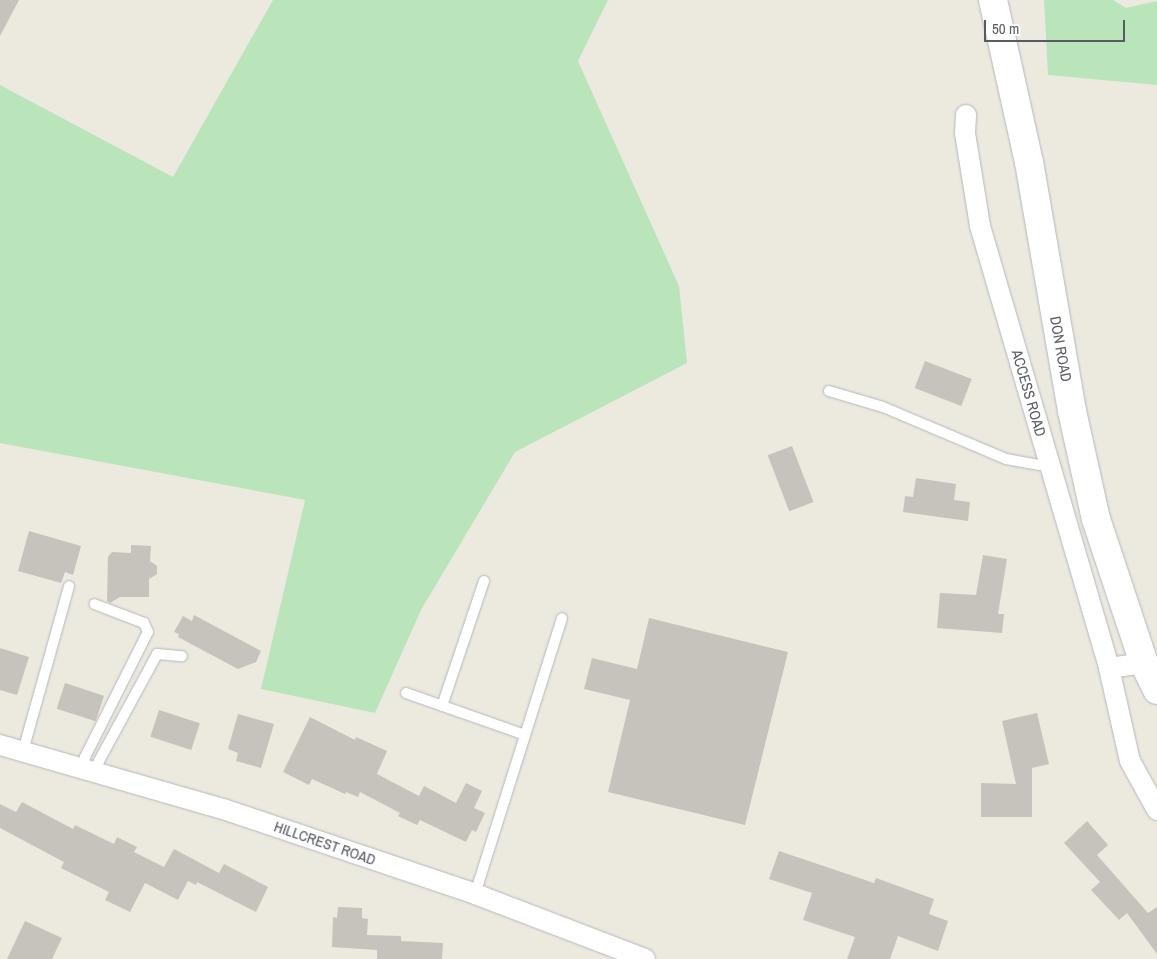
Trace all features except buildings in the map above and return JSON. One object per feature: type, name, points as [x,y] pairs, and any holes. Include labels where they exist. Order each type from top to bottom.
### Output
[{"type":"main road","name":"DON ROAD","points":[[994,0],[1029,162],[1072,411],[1096,519],[1144,663],[1157,690]]},
{"type":"street","name":"ACCESS ROAD","points":[[966,115],[965,133],[980,226],[1109,668],[1130,761],[1157,810]]},
{"type":"street","points":[[1109,668],[1144,663]]},
{"type":"street","name":"HILLCREST ROAD","points":[[0,745],[226,810],[475,894],[644,959]]},
{"type":"lane","points":[[829,391],[874,404],[1006,459],[1051,466]]},
{"type":"lane","points":[[442,706],[484,581]]},
{"type":"lane","points":[[23,751],[69,586]]},
{"type":"lane","points":[[94,604],[144,623],[148,632],[85,756],[88,770],[99,761],[157,654],[182,656]]},
{"type":"lane","points":[[475,894],[562,618]]},
{"type":"lane","points":[[406,693],[525,735]]},
{"type":"green space","points":[[273,0],[608,0],[578,61],[679,286],[687,363],[515,452],[421,610],[375,713],[261,689],[305,500],[0,443],[0,85],[173,177]]},
{"type":"green space","points":[[1044,0],[1113,0],[1126,8],[1157,1],[1157,85],[1048,75]]}]
